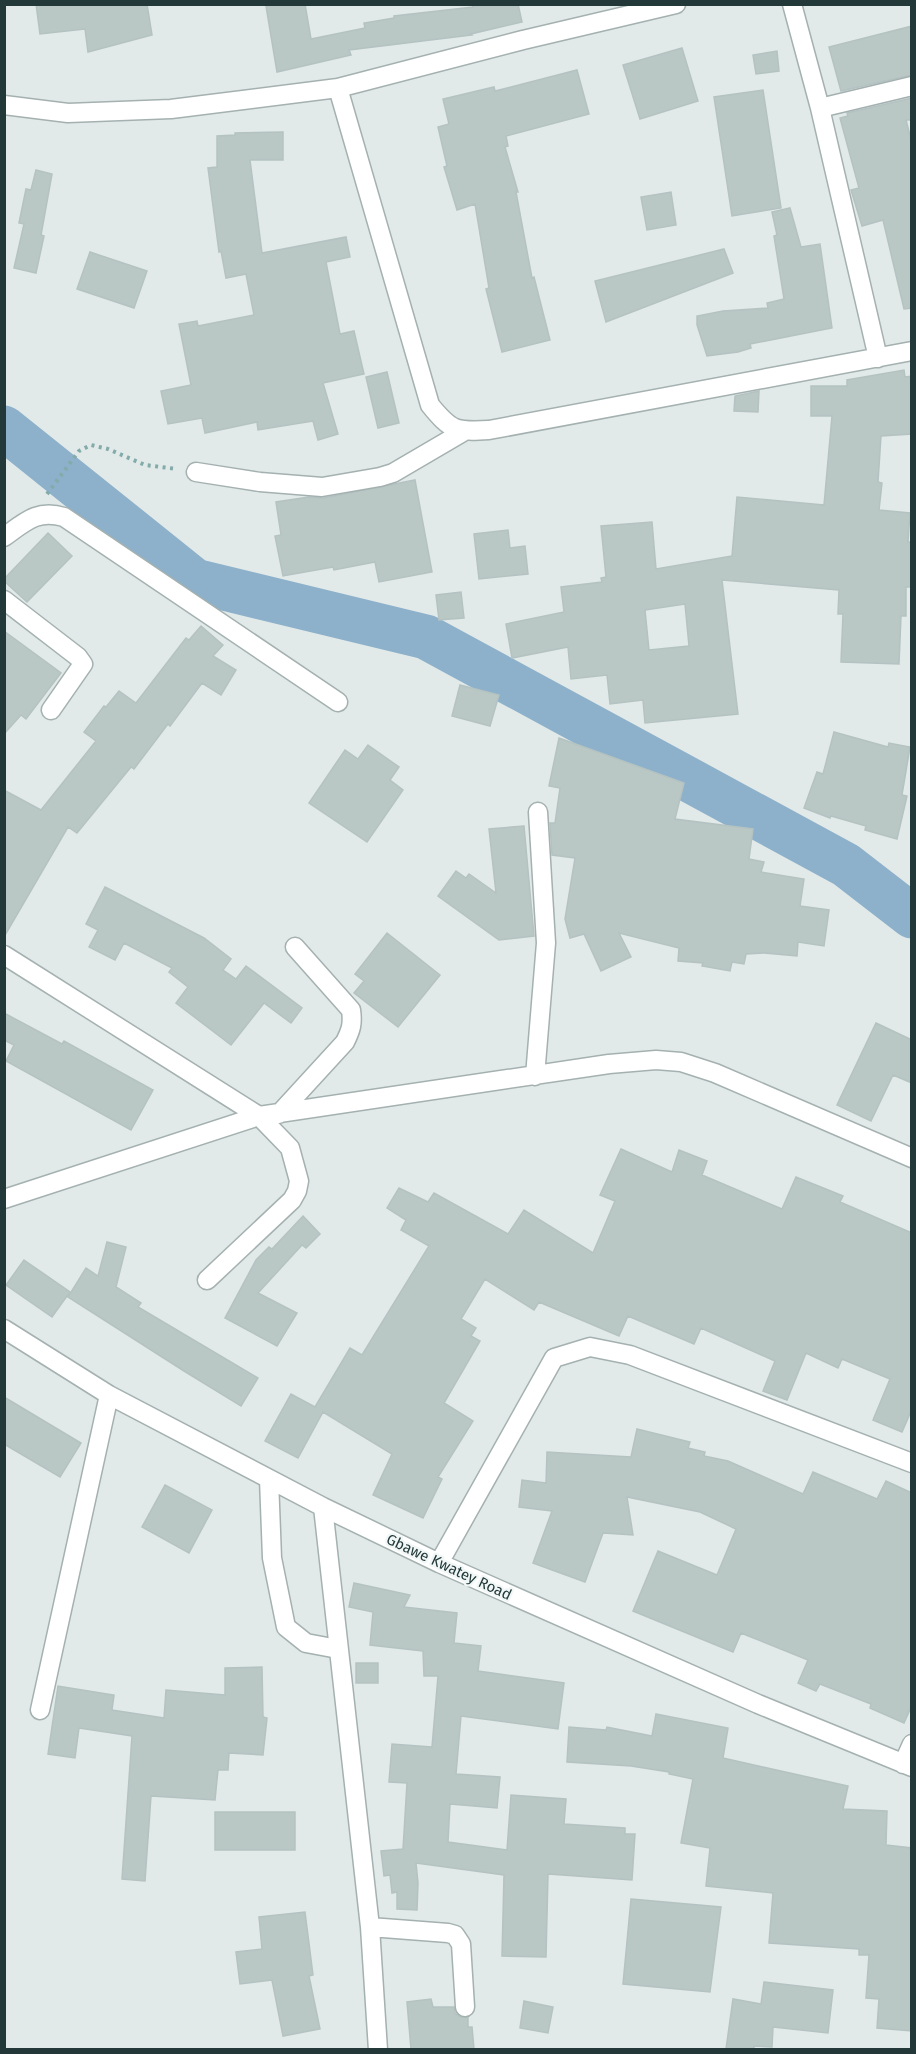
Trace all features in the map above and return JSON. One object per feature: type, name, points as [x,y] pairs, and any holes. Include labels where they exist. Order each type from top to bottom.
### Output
[{"type":"street","points":[[4,105],[68,113],[171,109],[338,88],[523,40],[676,4]]},
{"type":"street","points":[[792,4],[820,108],[878,358]]},
{"type":"street","points":[[820,108],[912,86]]},
{"type":"street","points":[[338,88],[430,405],[444,423],[463,432]]},
{"type":"street","points":[[196,472],[260,482],[322,487],[393,473],[463,432],[489,430],[912,351]]},
{"type":"street","points":[[4,537],[32,517],[51,513],[64,517],[338,702]]},
{"type":"street","points":[[4,600],[78,657],[83,664],[51,710]]},
{"type":"street","points":[[534,1077],[546,943],[538,812]]},
{"type":"street","points":[[279,1114],[345,1042],[353,1022],[351,1010],[295,947]]},
{"type":"street","points":[[4,955],[258,1116],[290,1148],[299,1181],[292,1200],[207,1280]]},
{"type":"street","points":[[4,1199],[258,1116],[534,1077],[609,1064],[656,1060],[681,1062],[716,1073],[912,1158]]},
{"type":"street","name":"Gbawe Kwatey Road","points":[[4,1329],[109,1395],[323,1507],[439,1563],[758,1704],[907,1766]]},
{"type":"street","points":[[439,1563],[554,1358],[590,1347],[630,1355],[912,1463]]},
{"type":"street","points":[[40,1710],[109,1395]]},
{"type":"street","points":[[269,1479],[272,1558],[286,1627],[306,1643],[338,1649]]},
{"type":"street","points":[[323,1507],[370,1927],[378,2049]]},
{"type":"street","points":[[907,1766],[912,1744]]},
{"type":"street","points":[[370,1927],[455,1935],[461,1944],[465,2007]]},
{"type":"path","points":[[42,501],[79,451],[91,445],[108,449],[145,465],[196,472]]},
{"type":"building","points":[[36,4],[147,4],[152,35],[88,52],[85,29],[40,34]]},
{"type":"building","points":[[305,4],[311,39],[365,28],[364,23],[394,18],[394,16],[473,7],[472,4],[518,4],[522,22],[472,35],[349,50],[351,55],[277,72],[266,6]]},
{"type":"building","points":[[912,26],[912,75],[841,91],[829,47]]},
{"type":"building","points":[[682,48],[698,101],[640,119],[623,65]]},
{"type":"building","points":[[777,51],[779,71],[756,74],[753,55]]},
{"type":"building","points":[[577,70],[589,114],[506,136],[508,146],[505,147],[518,192],[516,192],[532,278],[534,277],[550,340],[502,352],[486,289],[489,288],[475,204],[457,210],[444,167],[447,166],[438,127],[449,124],[443,99],[494,87],[495,91]]},
{"type":"building","points":[[763,90],[781,208],[732,216],[714,97]]},
{"type":"building","points":[[912,98],[912,120],[906,120],[912,143],[912,308],[904,309],[883,220],[862,226],[851,190],[859,188],[840,118],[848,116],[847,113]]},
{"type":"building","points":[[283,132],[283,160],[250,160],[262,253],[346,237],[350,257],[326,262],[340,334],[354,331],[364,374],[323,383],[338,434],[318,440],[313,421],[258,430],[257,422],[205,433],[202,418],[168,424],[161,391],[191,385],[179,324],[197,321],[198,326],[254,315],[246,274],[226,278],[221,251],[219,252],[208,168],[217,167],[217,136],[235,135],[235,133]]},
{"type":"building","points":[[36,170],[52,174],[41,235],[44,236],[36,273],[14,268],[24,224],[19,223],[26,189],[31,190]]},
{"type":"building","points":[[671,192],[676,225],[647,230],[641,197]]},
{"type":"building","points":[[790,208],[801,247],[820,244],[832,328],[750,344],[751,348],[738,352],[707,356],[697,325],[697,316],[723,311],[768,308],[767,303],[784,299],[774,236],[777,235],[772,212]]},
{"type":"building","points":[[724,249],[733,273],[606,322],[595,281]]},
{"type":"building","points":[[90,252],[147,271],[134,308],[77,289]]},
{"type":"building","points":[[904,370],[905,377],[912,376],[912,434],[881,436],[878,482],[882,483],[879,510],[910,513],[908,542],[912,542],[912,587],[906,587],[906,616],[901,616],[899,664],[841,662],[843,614],[838,614],[839,590],[722,580],[738,714],[645,723],[643,700],[610,704],[607,675],[571,679],[568,647],[512,658],[506,624],[564,612],[561,587],[602,582],[601,578],[606,577],[601,526],[652,522],[656,569],[732,556],[737,497],[824,505],[832,416],[811,416],[811,386],[847,386],[847,380]],"holes":[[[685,604],[689,646],[649,650],[645,610]]]},
{"type":"building","points":[[387,372],[399,423],[378,428],[366,377]]},
{"type":"building","points":[[759,391],[758,412],[734,411],[735,396]]},
{"type":"building","points":[[415,480],[432,572],[379,582],[375,562],[283,576],[275,536],[281,535],[276,502],[309,497],[324,498]]},
{"type":"building","points":[[508,530],[510,548],[525,546],[528,574],[479,579],[474,534]]},
{"type":"building","points":[[48,533],[72,556],[27,602],[4,579]]},
{"type":"building","points":[[461,592],[464,618],[439,620],[436,595]]},
{"type":"building","points":[[201,626],[223,645],[213,656],[236,670],[221,695],[202,683],[170,726],[168,724],[134,769],[131,767],[77,833],[68,827],[4,937],[4,790],[41,810],[96,741],[84,732],[104,706],[106,707],[119,691],[136,703],[186,638],[189,640]]},
{"type":"building","points":[[4,631],[61,673],[26,719],[21,715],[4,734]]},
{"type":"building","points":[[460,685],[499,695],[490,726],[452,716]]},
{"type":"building","points":[[834,732],[888,747],[889,743],[910,747],[902,795],[907,796],[897,839],[865,830],[866,826],[831,816],[830,818],[804,808],[817,772],[823,774]]},
{"type":"building","points":[[559,738],[684,783],[675,819],[753,829],[749,859],[764,862],[761,872],[804,879],[800,906],[829,910],[824,946],[798,942],[797,956],[746,954],[744,964],[732,962],[730,971],[702,966],[703,963],[678,961],[679,948],[619,933],[631,957],[601,971],[584,934],[570,938],[565,919],[575,858],[552,855],[550,823],[555,823],[560,788],[549,786]]},
{"type":"building","points":[[368,745],[399,767],[390,780],[403,790],[367,842],[309,803],[345,750],[358,759]]},
{"type":"building","points":[[524,826],[534,936],[499,940],[438,896],[456,871],[466,878],[469,874],[496,893],[489,829]]},
{"type":"building","points":[[105,887],[204,938],[231,959],[223,970],[236,979],[246,966],[302,1008],[291,1023],[264,1003],[231,1045],[176,1003],[188,987],[169,972],[172,968],[124,943],[115,960],[89,947],[98,930],[86,924]]},
{"type":"building","points":[[387,933],[440,975],[398,1027],[354,993],[364,981],[355,974]]},
{"type":"building","points":[[4,1013],[62,1044],[64,1041],[153,1090],[131,1130],[6,1061],[14,1045],[4,1040]]},
{"type":"building","points":[[876,1023],[912,1040],[912,1083],[893,1075],[871,1121],[837,1105]]},
{"type":"building","points":[[621,1149],[672,1172],[679,1150],[707,1161],[702,1175],[782,1209],[796,1177],[843,1196],[840,1202],[912,1233],[912,1409],[902,1432],[873,1420],[890,1379],[842,1359],[838,1368],[806,1353],[787,1400],[763,1391],[775,1361],[701,1328],[694,1344],[628,1316],[619,1336],[539,1302],[534,1310],[485,1279],[461,1319],[476,1328],[471,1336],[480,1341],[444,1403],[473,1421],[438,1477],[442,1479],[423,1518],[373,1495],[392,1454],[323,1412],[298,1458],[265,1441],[291,1394],[315,1407],[350,1348],[362,1355],[429,1246],[401,1230],[406,1220],[387,1208],[399,1188],[428,1202],[434,1193],[508,1234],[524,1210],[593,1253],[615,1201],[600,1195]]},
{"type":"building","points":[[303,1216],[320,1234],[306,1248],[302,1245],[258,1293],[297,1313],[277,1346],[225,1318],[256,1260],[269,1247],[272,1249]]},
{"type":"building","points":[[107,1242],[126,1247],[116,1287],[141,1303],[138,1307],[258,1378],[241,1406],[68,1297],[86,1268],[98,1276]]},
{"type":"building","points":[[24,1260],[70,1292],[52,1317],[6,1285]]},
{"type":"building","points":[[4,1397],[81,1443],[60,1477],[4,1444]]},
{"type":"building","points":[[637,1429],[690,1442],[688,1448],[705,1452],[704,1456],[728,1461],[803,1494],[813,1472],[877,1499],[886,1481],[912,1493],[912,1705],[904,1723],[870,1708],[871,1704],[820,1684],[816,1691],[798,1683],[808,1660],[741,1633],[733,1652],[633,1611],[658,1551],[717,1575],[736,1529],[700,1512],[627,1497],[633,1535],[603,1533],[585,1582],[533,1563],[552,1511],[519,1507],[522,1480],[546,1483],[547,1452],[631,1457]]},
{"type":"building","points":[[165,1485],[212,1510],[189,1553],[142,1527]]},
{"type":"building","points":[[354,1583],[410,1595],[404,1607],[457,1613],[454,1643],[481,1646],[478,1671],[564,1683],[558,1729],[461,1716],[456,1774],[500,1777],[497,1808],[450,1804],[448,1842],[507,1850],[511,1795],[566,1799],[564,1824],[625,1828],[625,1834],[635,1834],[632,1880],[548,1874],[546,1957],[502,1956],[504,1875],[416,1863],[417,1910],[397,1909],[397,1892],[392,1893],[390,1875],[384,1876],[381,1851],[403,1849],[407,1783],[389,1782],[392,1744],[432,1747],[438,1676],[424,1676],[423,1651],[370,1645],[373,1612],[349,1607]]},
{"type":"building","points":[[356,1663],[378,1663],[378,1683],[356,1683]]},
{"type":"building","points":[[262,1667],[263,1717],[267,1718],[263,1755],[229,1753],[228,1770],[218,1770],[215,1800],[151,1796],[145,1881],[122,1879],[132,1736],[79,1728],[75,1758],[48,1754],[58,1686],[114,1695],[112,1710],[164,1718],[166,1690],[225,1695],[225,1668]]},
{"type":"building","points":[[656,1714],[728,1728],[723,1758],[848,1786],[843,1809],[887,1811],[886,1845],[912,1848],[912,2031],[877,2028],[879,1999],[866,1998],[869,1955],[859,1955],[859,1949],[769,1943],[773,1893],[706,1886],[710,1848],[681,1843],[693,1779],[669,1774],[669,1772],[631,1766],[567,1762],[569,1727],[606,1730],[607,1727],[652,1736]]},
{"type":"building","points":[[215,1812],[295,1812],[295,1850],[215,1850]]},
{"type":"building","points":[[631,1899],[721,1907],[710,1992],[623,1984]]},
{"type":"building","points":[[305,1912],[313,1975],[309,1976],[320,2029],[283,2036],[272,1980],[240,1984],[236,1952],[262,1949],[259,1917]]},
{"type":"building","points":[[764,1982],[833,1990],[828,2033],[773,2027],[772,2047],[726,2049],[733,1999],[761,2004]]},
{"type":"building","points":[[431,1999],[433,2007],[454,2007],[455,2013],[460,2017],[468,2017],[468,2027],[472,2027],[474,2049],[411,2049],[407,2002]]},
{"type":"building","points":[[524,2001],[553,2007],[548,2033],[520,2028]]},
{"type":"waterway","points":[[4,428],[195,581],[426,637],[846,865],[912,916]]}]
